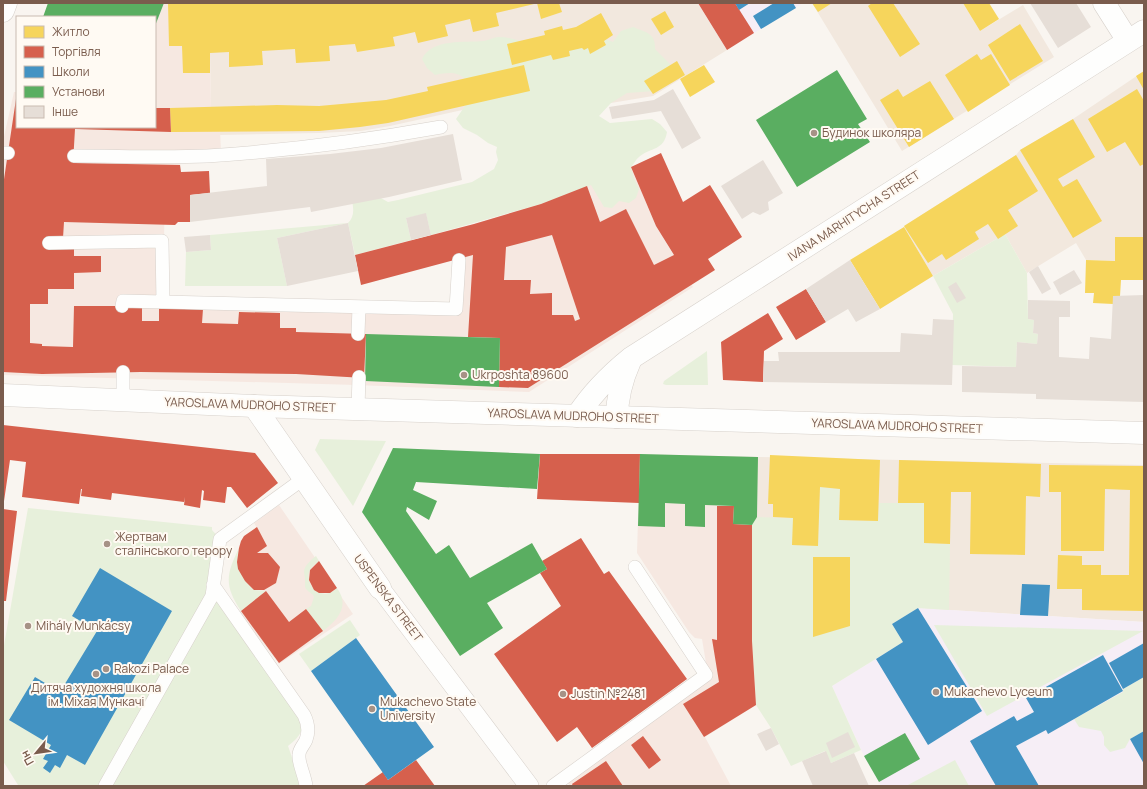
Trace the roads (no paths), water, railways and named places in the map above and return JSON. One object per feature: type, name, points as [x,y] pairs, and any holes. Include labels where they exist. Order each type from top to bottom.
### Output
[{"type":"street","points":[[3,11],[6,3]]},
{"type":"street","points":[[1104,3],[1136,36]]},
{"type":"street","name":"IVANA MARHITYCHA STREET","points":[[577,416],[599,387],[631,358],[1136,36]]},
{"type":"street","points":[[616,417],[622,379],[631,358]]},
{"type":"street","name":"YAROSLAVA MUDROHO STREET","points":[[3,395],[254,406],[358,408],[1144,434]]},
{"type":"street","name":"USPENSKA STREET","points":[[254,406],[303,479],[380,588],[528,786]]},
{"type":"lane","points":[[74,156],[205,156],[257,152],[370,139],[441,127]]},
{"type":"lane","points":[[49,243],[162,241],[163,302]]},
{"type":"lane","points":[[122,306],[123,301],[456,309],[459,260]]},
{"type":"lane","points":[[358,334],[359,307]]},
{"type":"lane","points":[[123,372],[124,400]]},
{"type":"lane","points":[[358,377],[358,408]]},
{"type":"lane","points":[[105,786],[212,596],[220,538],[303,479]]},
{"type":"lane","points":[[553,786],[706,675],[635,567]]},
{"type":"lane","points":[[213,585],[304,715],[308,730],[306,740],[299,754],[306,786]]},
{"type":"place","name":"Будинок школяра","points":[[814,133]]},
{"type":"place","name":"Ukrposhta 89600","points":[[464,375]]},
{"type":"place","name":"Жертвам сталінського терору","points":[[107,544]]},
{"type":"place","name":"Mihály Munkácsy","points":[[28,626]]},
{"type":"place","name":"Rakozi Palace","points":[[106,669]]},
{"type":"place","name":"Дитяча художня школа ім. Міхая Мункачі","points":[[96,674]]},
{"type":"place","name":"Mukachevo Lyceum","points":[[936,692]]},
{"type":"place","name":"Justin №2481","points":[[563,694]]},
{"type":"place","name":"Mukachevo State University","points":[[372,709]]}]
